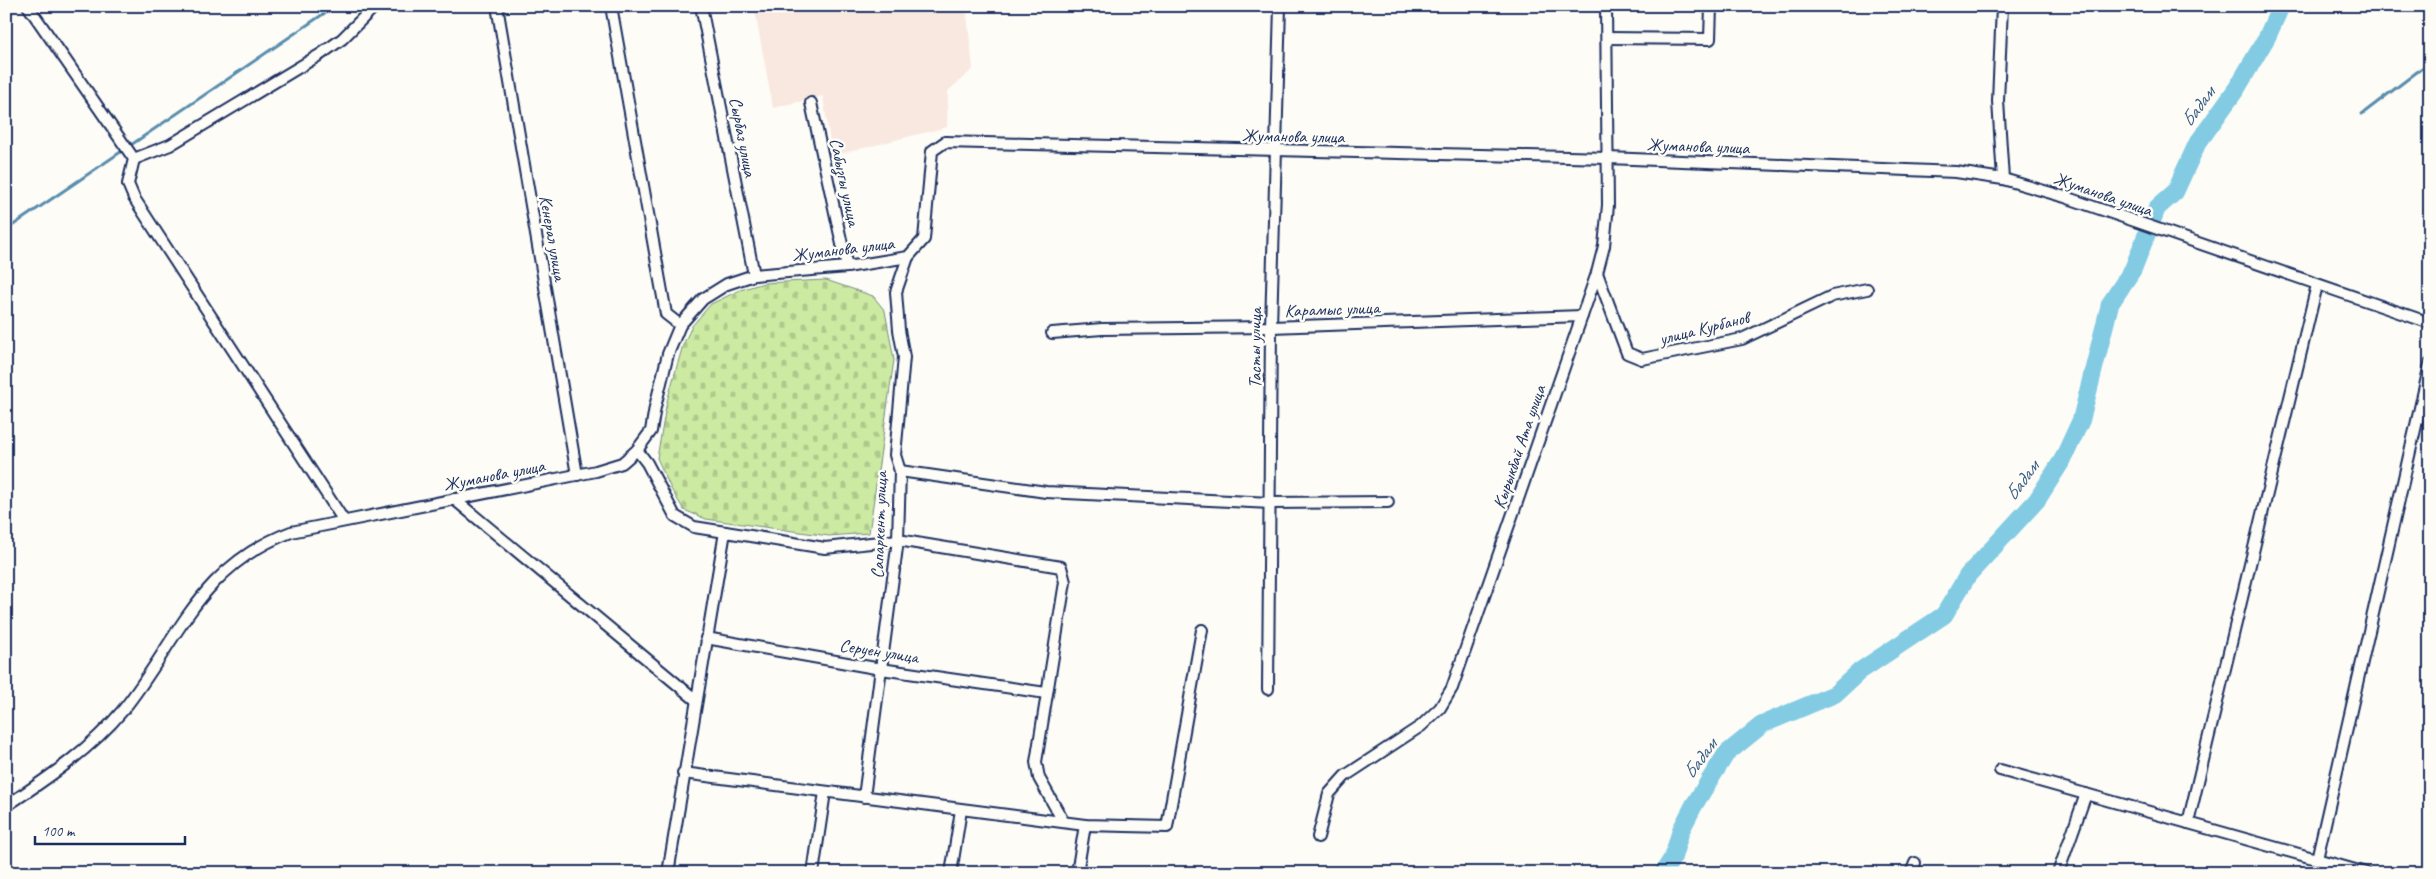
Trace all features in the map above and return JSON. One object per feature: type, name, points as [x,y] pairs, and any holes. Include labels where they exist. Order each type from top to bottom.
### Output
[{"type":"street","points":[[28,6],[134,159],[128,184],[134,198],[344,521]]},
{"type":"street","points":[[134,159],[170,145],[321,54],[342,39],[375,6]]},
{"type":"street","name":"Кенерал улица","points":[[497,6],[578,475]]},
{"type":"street","points":[[611,6],[666,314],[680,325]]},
{"type":"street","name":"Сырбаз улица","points":[[701,6],[754,275]]},
{"type":"street","name":"Тасты улица","points":[[1268,690],[1271,327],[1280,6]]},
{"type":"street","name":"Кырыкбай Ата улица","points":[[1318,837],[1329,794],[1345,776],[1421,726],[1440,708],[1452,688],[1598,273],[1608,206],[1606,6]]},
{"type":"street","points":[[1607,38],[1710,39],[1711,6]]},
{"type":"street","points":[[2002,6],[1998,101],[2003,180]]},
{"type":"street","name":"Сабызгы улица","points":[[811,103],[847,267]]},
{"type":"street","name":"Жуманова улица","points":[[6,806],[53,775],[103,732],[124,708],[194,604],[227,569],[252,550],[272,539],[291,532],[578,475],[622,463],[637,450],[651,430],[668,354],[680,325],[703,299],[727,284],[754,275],[847,267],[908,257],[924,239],[932,150],[945,142],[1276,152],[1608,158],[1956,172],[2003,180],[2065,197],[2430,323]]},
{"type":"street","name":"Сапаркент улица","points":[[864,796],[898,540],[900,471],[895,455],[904,358],[898,330],[896,292],[908,257]]},
{"type":"street","name":"улица Курбанов","points":[[1598,273],[1627,353],[1642,359],[1742,339],[1832,296],[1867,289]]},
{"type":"street","points":[[2188,823],[2317,284]]},
{"type":"street","name":"Карамыс улица","points":[[1052,333],[1102,329],[1271,327],[1582,316]]},
{"type":"street","points":[[2317,859],[2430,364]]},
{"type":"street","points":[[637,450],[647,463],[675,516],[694,527],[825,548],[898,540],[1061,567],[1064,582],[1036,762],[1039,778],[1063,821]]},
{"type":"street","points":[[900,471],[1046,492],[1271,503],[1388,502]]},
{"type":"street","points":[[454,499],[696,700]]},
{"type":"street","points":[[668,873],[724,532]]},
{"type":"street","points":[[683,773],[1085,825],[1167,827],[1202,630]]},
{"type":"street","name":"Серуен улица","points":[[706,638],[881,669],[1046,693]]},
{"type":"street","points":[[2000,770],[2366,873]]},
{"type":"street","points":[[813,873],[825,792]]},
{"type":"street","points":[[2058,873],[2086,794]]},
{"type":"street","points":[[951,873],[961,810]]},
{"type":"street","points":[[1077,873],[1085,825]]},
{"type":"shaded area","points":[[754,6],[966,6],[973,69],[948,91],[947,127],[832,156],[823,96],[773,108]]},
{"type":"green space","points":[[826,280],[873,296],[885,311],[894,360],[869,533],[829,536],[706,519],[684,510],[671,489],[657,458],[667,401],[683,345],[692,326],[711,304],[740,290],[764,283]]},
{"type":"waterway","points":[[6,230],[335,6]]},
{"type":"waterway","name":"Бадам","points":[[1663,873],[1673,857],[1681,830],[1694,805],[1726,754],[1763,724],[1835,694],[1860,671],[1944,615],[1968,575],[2037,500],[2063,459],[2081,420],[2110,304],[2133,269],[2157,208],[2175,192],[2197,144],[2237,88],[2267,37],[2281,6]]},
{"type":"waterway","points":[[2362,114],[2430,62]]}]
